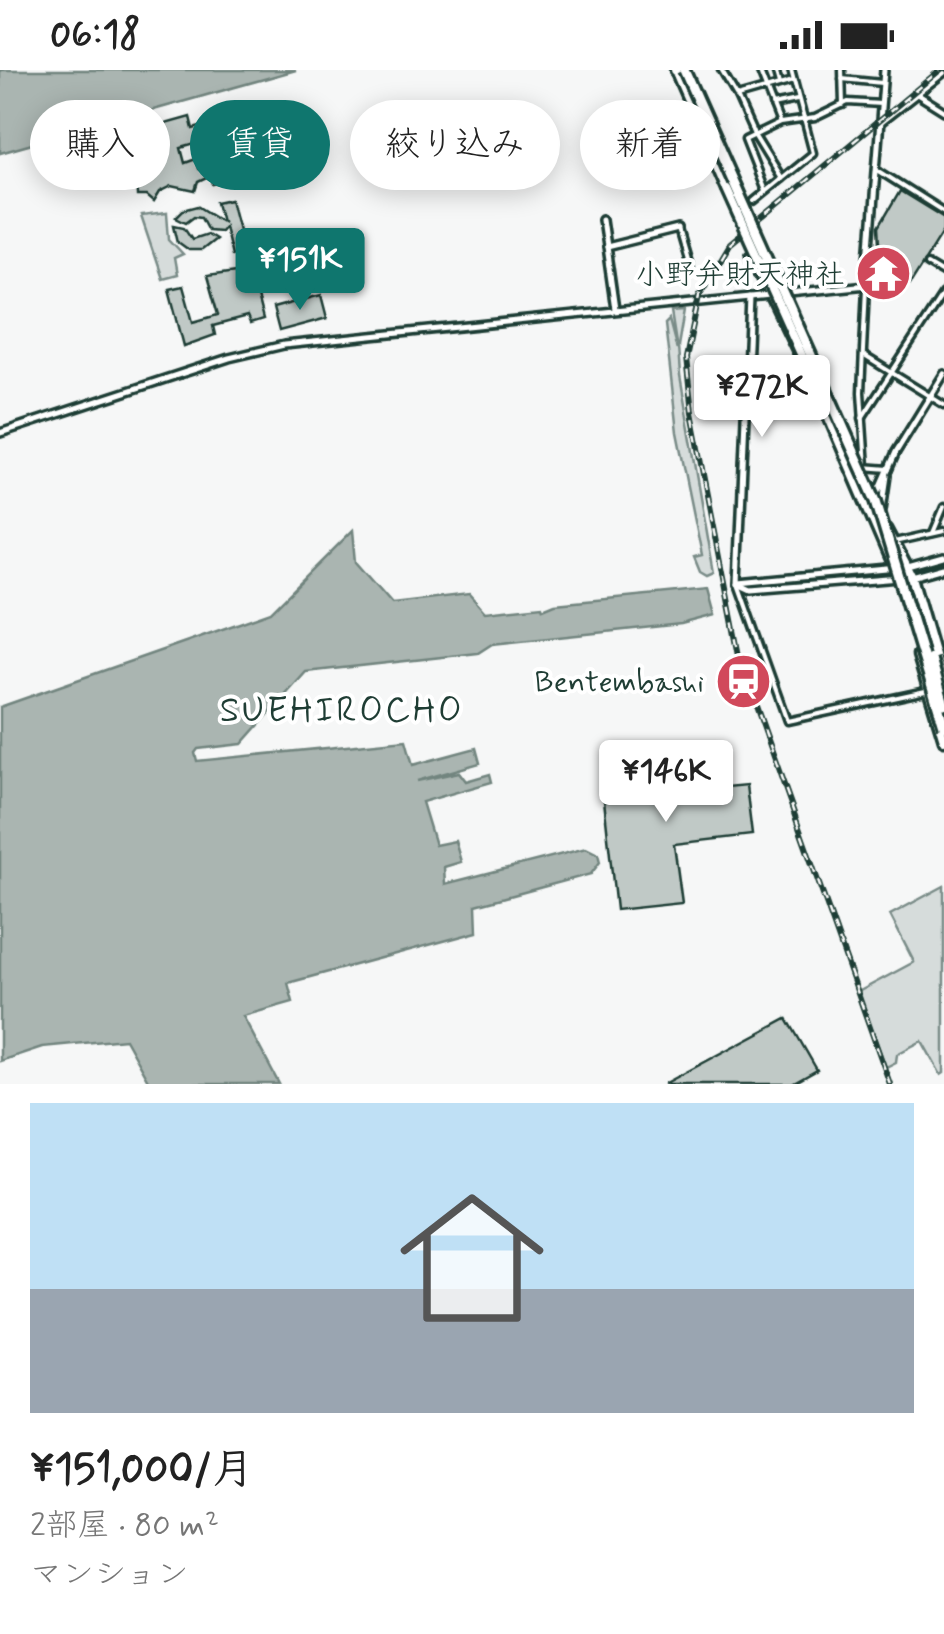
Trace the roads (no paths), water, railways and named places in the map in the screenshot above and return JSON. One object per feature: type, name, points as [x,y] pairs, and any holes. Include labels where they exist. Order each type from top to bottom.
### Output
[{"type":"highway","points":[[687,70],[876,487],[944,704]]},
{"type":"highway","points":[[687,70],[876,502],[944,726]]},
{"type":"main road","points":[[674,70],[895,572],[944,740]]},
{"type":"main road","points":[[852,470],[912,577],[944,687]]},
{"type":"street","points":[[721,70],[781,179]]},
{"type":"street","points":[[759,70],[780,123]]},
{"type":"street","points":[[776,70],[779,84]]},
{"type":"street","points":[[754,202],[813,153],[791,70]]},
{"type":"street","points":[[842,70],[842,104]]},
{"type":"street","points":[[866,467],[862,355],[884,70]]},
{"type":"street","points":[[879,124],[944,73]]},
{"type":"street","points":[[842,79],[883,83]]},
{"type":"street","points":[[737,97],[793,81]]},
{"type":"street","points":[[918,94],[944,111]]},
{"type":"street","points":[[772,105],[798,100]]},
{"type":"street","points":[[766,191],[745,140],[780,123],[803,121],[842,104],[881,104]]},
{"type":"street","points":[[876,169],[944,212]]},
{"type":"street","points":[[602,219],[615,308]]},
{"type":"street","points":[[606,247],[678,229],[690,270]]},
{"type":"street","points":[[750,254],[798,362],[811,376]]},
{"type":"street","points":[[927,264],[944,274]]},
{"type":"street","points":[[0,433],[265,349],[615,308],[867,285]]},
{"type":"street","points":[[862,418],[944,292]]},
{"type":"street","points":[[750,296],[738,584],[787,720],[944,687]]},
{"type":"street","points":[[862,355],[944,405]]},
{"type":"street","points":[[870,512],[889,468],[944,374]]},
{"type":"street","points":[[852,470],[889,468]]},
{"type":"street","points":[[884,523],[882,507],[889,468]]},
{"type":"street","points":[[933,533],[944,507]]},
{"type":"street","points":[[894,542],[944,530]]},
{"type":"street","points":[[738,584],[895,572],[944,557]]},
{"type":"street","points":[[895,572],[912,577],[944,568]]},
{"type":"railway","points":[[890,1084],[740,661],[692,412],[686,358],[699,296],[730,244],[940,70]]},
{"type":"place","name":"小野弁財天神社","points":[[884,274]]},
{"type":"place","name":"Bentembashi","points":[[743,681]]},
{"type":"district","name":"SUEHIROCHO","points":[[342,709]]}]
